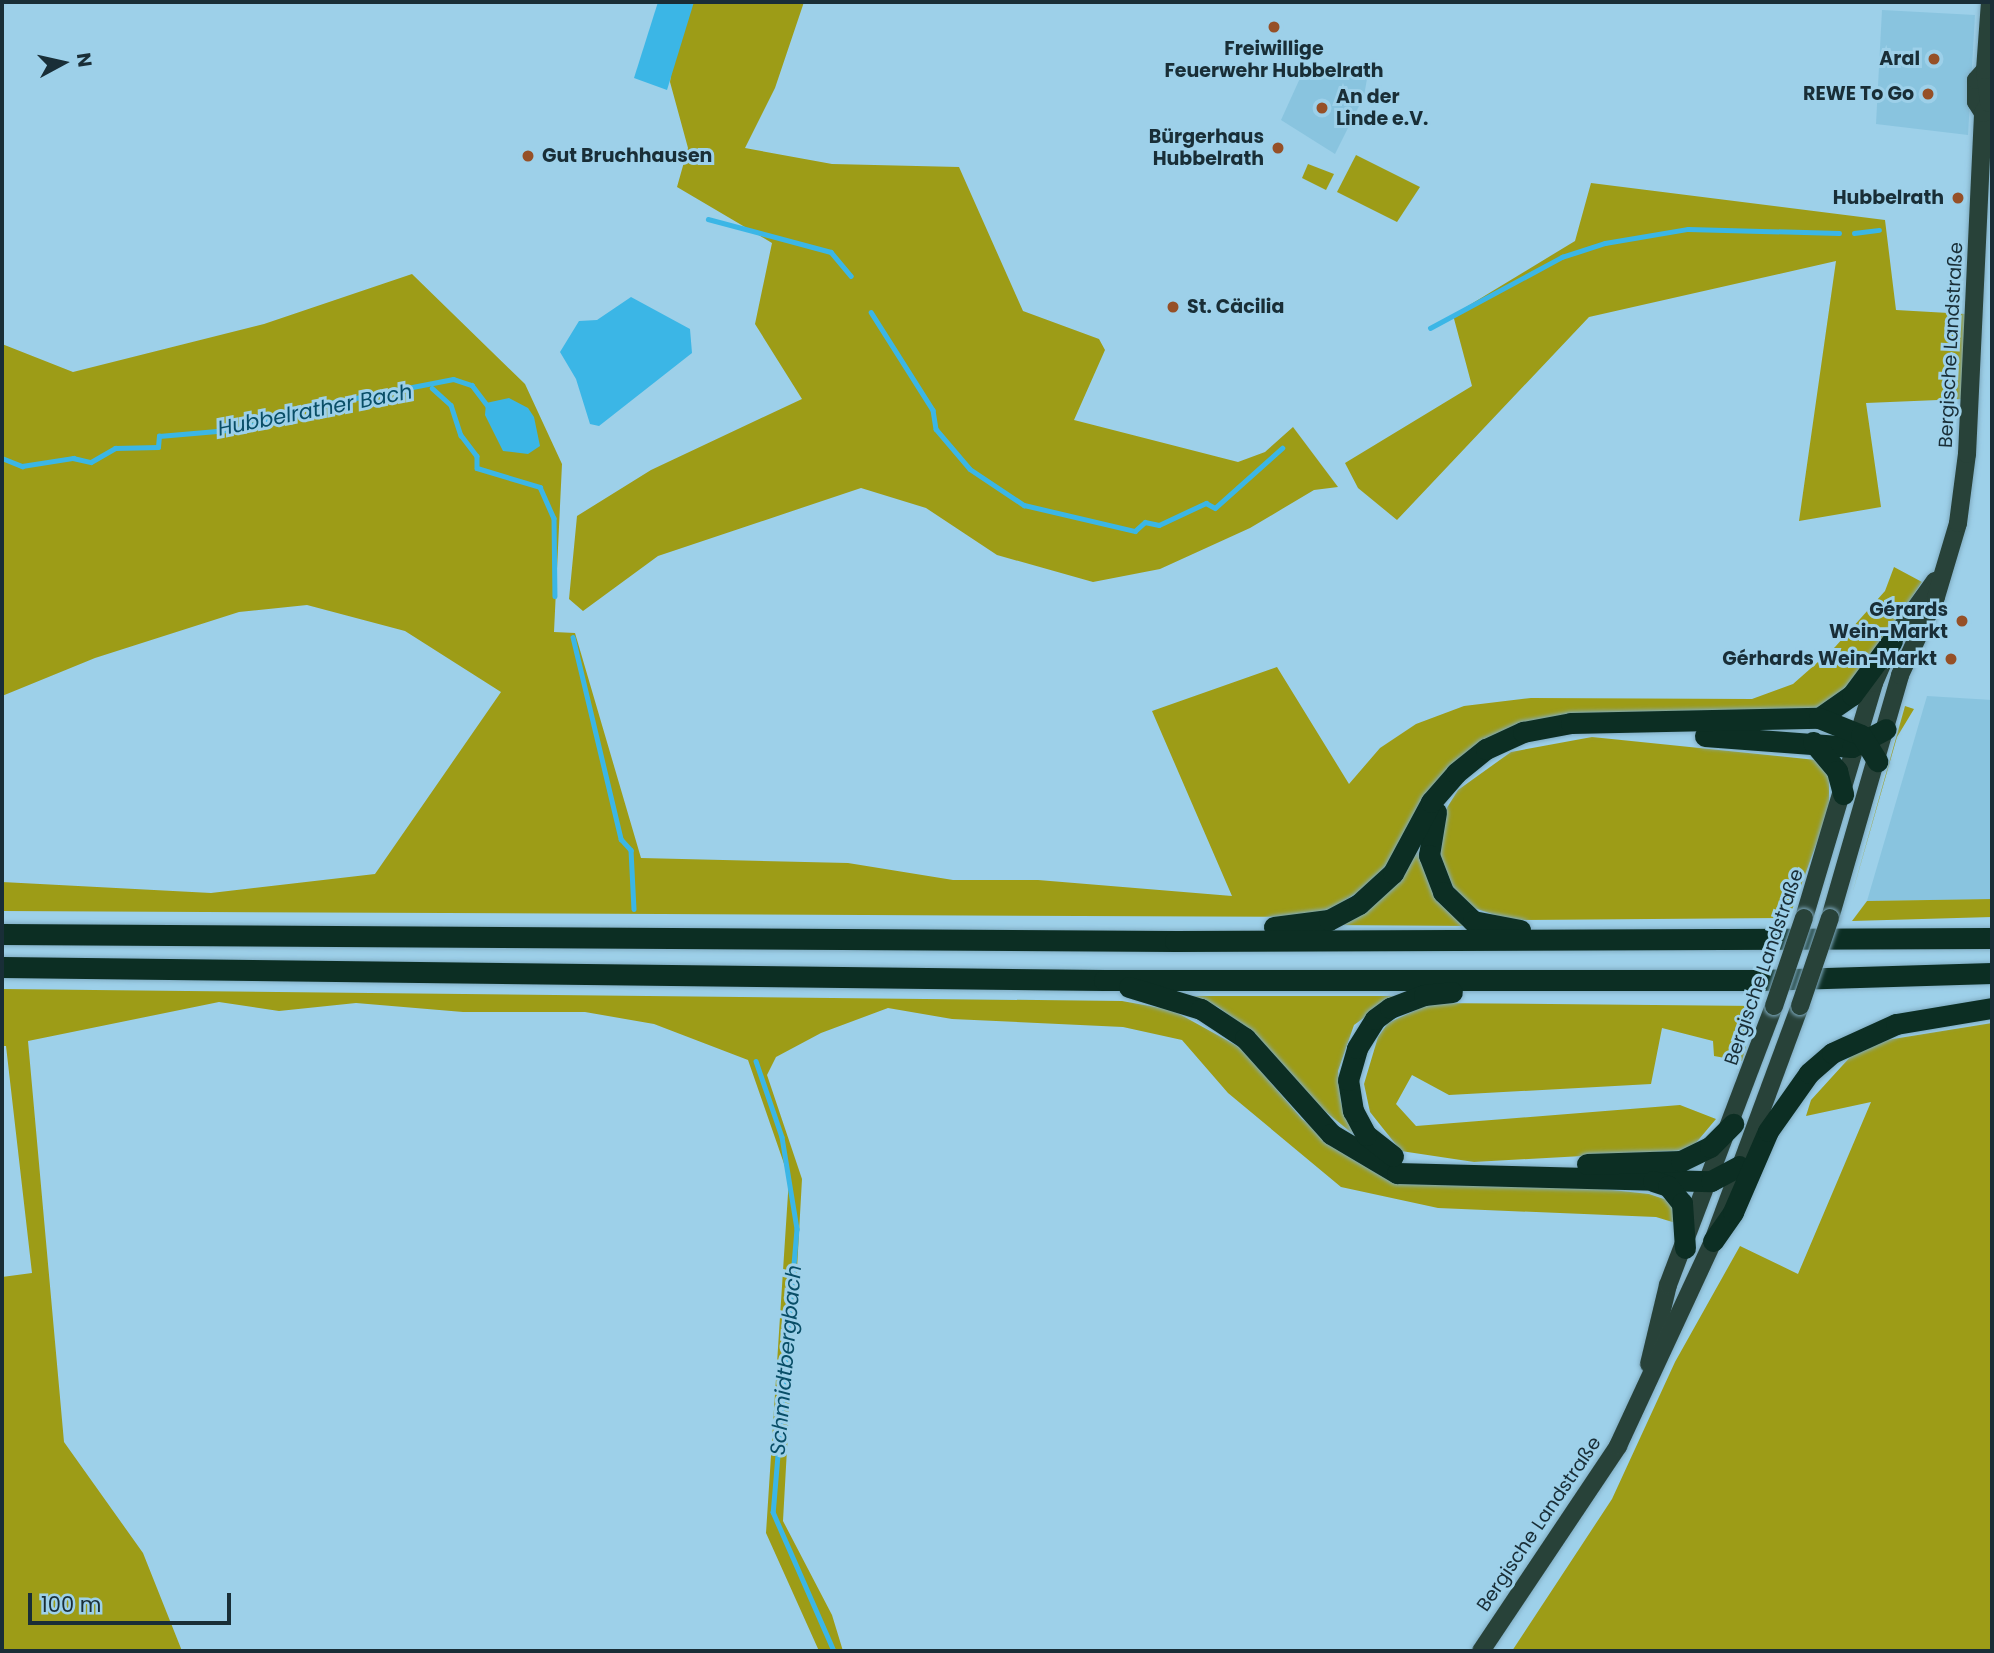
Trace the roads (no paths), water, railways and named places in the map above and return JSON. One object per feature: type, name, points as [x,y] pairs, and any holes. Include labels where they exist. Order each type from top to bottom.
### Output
[{"type":"highway","points":[[1819,718],[1852,695],[1889,648]]},
{"type":"highway","points":[[1175,941],[1197,928],[1301,926],[1359,904],[1392,873],[1432,802],[1456,773],[1486,749],[1523,732],[1571,723],[1819,718],[1870,742]]},
{"type":"highway","points":[[1561,942],[1532,930],[1500,930],[1473,920],[1456,908],[1433,872],[1432,821],[1450,791],[1479,763],[1533,738],[1583,731],[1813,742],[1870,742]]},
{"type":"highway","points":[[1813,742],[1837,771],[1843,794]]},
{"type":"highway","points":[[2,934],[1561,942],[1992,938]]},
{"type":"highway","points":[[2,967],[1557,981],[1992,973]]},
{"type":"highway","points":[[1104,979],[1201,1009],[1245,1038],[1331,1134],[1397,1172],[1711,1181],[1739,1166]]},
{"type":"highway","points":[[1557,981],[1424,995],[1375,1019],[1356,1048],[1348,1080],[1353,1111],[1366,1135],[1387,1153],[1432,1169],[1516,1167],[1681,1161],[1710,1147],[1733,1124]]},
{"type":"highway","points":[[1713,1241],[1733,1212],[1768,1131],[1810,1073],[1832,1054],[1896,1024],[1992,1008]]},
{"type":"highway","points":[[1648,1180],[1668,1186],[1682,1203],[1685,1248]]},
{"type":"main road","name":"Bergische Landstraße","points":[[1647,1381],[1658,1315],[1733,1124],[1804,918],[1843,794],[1895,695],[1958,523],[1967,454],[1983,113],[1976,102],[1976,80],[1985,70],[1990,2]]},
{"type":"main road","name":"Bergische Landstraße","points":[[1481,1651],[1605,1470],[1713,1241],[1830,918],[1889,648],[1940,576]]},
{"type":"main road","points":[[1889,648],[1885,685],[1895,695]]},
{"type":"waterway","name":"Hubbelrather Bach","points":[[708,219],[831,252],[851,276]]},
{"type":"waterway","name":"Hubbelrather Bach","points":[[1430,328],[1562,257],[1605,243],[1688,229],[1839,233]]},
{"type":"waterway","name":"Hubbelrather Bach","points":[[1854,233],[1879,230]]},
{"type":"waterway","name":"Hubbelrather Bach","points":[[871,312],[933,410],[936,429],[970,469],[1024,505],[1135,531],[1145,522],[1159,525],[1206,503],[1215,508],[1282,448]]},
{"type":"waterway","name":"Hubbelrather Bach","points":[[2,458],[22,466],[73,458],[91,462],[115,448],[158,447],[159,436],[240,429],[294,410],[453,379],[472,385],[488,406]]},
{"type":"waterway","name":"Schmidtbergbach","points":[[432,388],[451,405],[461,435],[477,456],[477,468],[540,487],[554,518],[555,596]]},
{"type":"waterway","name":"Schmidtbergbach","points":[[573,637],[621,839],[631,850],[634,909]]},
{"type":"waterway","name":"Schmidtbergbach","points":[[756,1061],[782,1137],[797,1229],[773,1512],[834,1651]]},
{"type":"place","name":"Freiwillige Feuerwehr Hubbelrath","points":[[1274,27]]},
{"type":"place","name":"Aral","points":[[1934,59]]},
{"type":"place","name":"REWE To Go","points":[[1928,94]]},
{"type":"place","name":"An der Linde e.V.","points":[[1322,108]]},
{"type":"place","name":"Bürgerhaus Hubbelrath","points":[[1278,148]]},
{"type":"place","name":"Gut Bruchhausen","points":[[528,156]]},
{"type":"place","name":"Hubbelrath","points":[[1958,198]]},
{"type":"place","name":"St. Cäcilia","points":[[1173,307]]},
{"type":"place","name":"Gérards Wein-Markt","points":[[1962,621]]},
{"type":"place","name":"Gérhards Wein-Markt","points":[[1951,659]]}]
